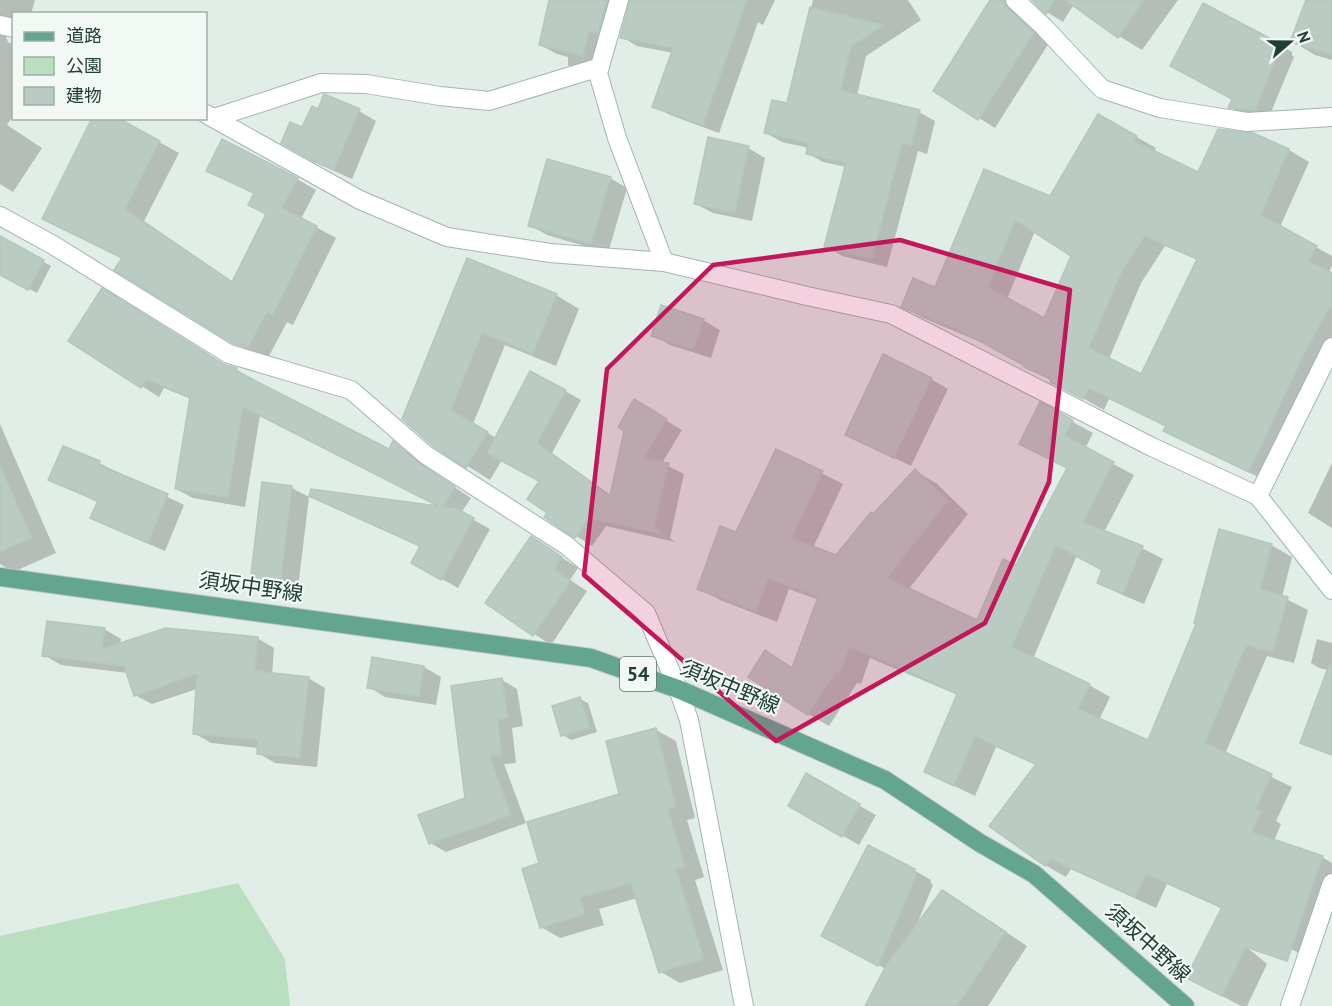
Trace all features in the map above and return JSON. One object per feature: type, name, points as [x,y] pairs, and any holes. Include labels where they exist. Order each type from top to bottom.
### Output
[{"type":"main road","name":"須坂中野線","points":[[0,577],[591,658],[678,688],[885,780],[980,843],[1034,874],[1185,1006]]},
{"type":"street","points":[[619,0],[598,73],[617,138],[664,262]]},
{"type":"street","points":[[1015,0],[1044,27],[1102,89],[1160,108],[1247,122],[1332,117]]},
{"type":"street","points":[[210,116],[321,83],[366,84],[489,101],[600,68]]},
{"type":"street","points":[[210,116],[360,200],[447,237],[549,253],[664,262],[891,314],[1152,447],[1258,496],[1332,590]]},
{"type":"street","points":[[0,216],[52,245],[229,354],[351,390],[426,455],[566,545],[646,613],[689,720],[744,1006]]},
{"type":"street","points":[[1258,496],[1332,347]]},
{"type":"street","points":[[1290,1006],[1332,883]]},
{"type":"highlighted area","points":[[900,240],[1070,290],[1049,482],[985,623],[776,741],[584,575],[607,369],[713,265]]},
{"type":"green space","points":[[238,883],[285,959],[290,1006],[0,1006],[0,936]]},
{"type":"building","points":[[549,0],[607,0],[598,33],[589,31],[583,56],[539,45]]},
{"type":"building","points":[[630,0],[747,0],[703,125],[652,107],[673,48],[620,38]]},
{"type":"building","points":[[990,0],[1004,0],[1007,8],[1034,33],[978,120],[933,91]]},
{"type":"building","points":[[1032,0],[1055,0],[1046,14]]},
{"type":"building","points":[[1065,0],[1144,0],[1118,38]]},
{"type":"building","points":[[1306,0],[1332,0],[1332,55],[1290,42]]},
{"type":"building","points":[[1203,3],[1279,43],[1278,46],[1281,47],[1255,110],[1228,108],[1232,99],[1170,66]]},
{"type":"building","points":[[810,7],[884,25],[851,47],[841,90],[920,110],[911,146],[902,143],[872,259],[824,247],[846,163],[806,154],[808,143],[764,133],[772,100],[787,103]]},
{"type":"building","points":[[324,94],[360,109],[334,170],[281,143],[290,122],[302,127],[312,106],[318,109]]},
{"type":"building","points":[[1098,114],[1137,136],[1134,141],[1198,172],[1218,129],[1253,133],[1289,149],[1261,215],[1317,246],[1309,261],[1332,273],[1332,303],[1304,354],[1249,472],[1163,431],[1166,426],[1089,388],[1083,399],[1050,382],[1051,379],[1024,367],[967,334],[901,307],[913,278],[935,287],[984,169],[1050,196]],"holes":[[[1015,220],[1071,256],[1044,318],[988,287]],[[1145,236],[1197,259],[1141,374],[1089,348],[1122,271]]]},
{"type":"building","points":[[91,120],[122,120],[160,141],[125,209],[232,282],[266,214],[248,205],[254,193],[206,171],[222,139],[298,178],[282,208],[317,226],[273,315],[267,312],[248,348],[234,344],[114,270],[122,258],[42,219]]},
{"type":"building","points":[[708,137],[749,146],[735,213],[694,204]]},
{"type":"building","points":[[547,159],[611,177],[591,244],[528,226]]},
{"type":"building","points":[[0,236],[44,260],[28,290],[0,275]]},
{"type":"building","points":[[467,258],[557,294],[533,354],[482,333],[451,410],[488,432],[466,468],[433,446],[402,419]]},
{"type":"building","points":[[102,288],[223,364],[237,368],[236,371],[389,449],[393,441],[420,464],[455,487],[443,507],[456,508],[474,518],[441,580],[411,563],[420,546],[309,496],[311,489],[438,506],[243,407],[228,498],[175,489],[190,397],[147,380],[141,388],[68,341]]},
{"type":"building","points":[[661,305],[704,319],[694,350],[651,336]]},
{"type":"building","points":[[883,354],[932,378],[894,458],[845,435]]},
{"type":"building","points":[[530,371],[566,390],[537,443],[610,496],[624,431],[618,427],[634,399],[667,419],[644,458],[669,463],[654,527],[665,535],[589,518],[575,538],[544,517],[547,513],[527,499],[539,481],[487,453]]},
{"type":"building","points":[[1040,402],[1073,420],[1065,436],[1114,462],[1083,522],[1143,546],[1123,594],[1097,583],[1102,570],[1056,545],[1012,647],[1090,684],[1078,709],[1148,740],[1196,624],[1194,623],[1219,529],[1272,544],[1260,589],[1288,597],[1273,652],[1246,645],[1205,743],[1272,774],[1256,809],[1261,811],[1252,832],[1323,856],[1287,961],[1246,947],[1222,996],[1186,978],[1222,907],[1146,874],[1135,897],[1050,859],[1045,866],[989,826],[1036,764],[975,736],[954,786],[924,772],[957,694],[849,647],[840,674],[836,672],[808,715],[748,677],[765,650],[792,668],[818,597],[768,579],[756,612],[697,589],[720,526],[736,532],[776,449],[823,471],[792,538],[836,555],[871,512],[873,514],[915,469],[948,501],[887,578],[977,620],[1003,559],[1016,565],[1067,468],[1019,444]]},
{"type":"building","points":[[63,446],[100,461],[99,465],[168,494],[148,543],[90,518],[98,501],[48,480]]},
{"type":"building","points":[[0,465],[32,538],[0,552]]},
{"type":"building","points":[[262,482],[292,486],[280,587],[250,583]]},
{"type":"building","points":[[531,536],[562,557],[554,569],[571,581],[533,636],[485,603]]},
{"type":"building","points":[[47,621],[105,628],[102,649],[166,628],[258,637],[255,671],[309,677],[300,758],[257,754],[258,740],[193,734],[197,674],[134,696],[124,666],[42,656]]},
{"type":"building","points":[[372,657],[424,666],[419,697],[367,688]]},
{"type":"building","points":[[1329,665],[1332,665],[1332,755],[1300,743]]},
{"type":"building","points":[[502,678],[508,718],[498,720],[502,755],[490,756],[511,815],[429,844],[418,815],[465,798],[451,686]]},
{"type":"building","points":[[580,697],[590,728],[561,736],[552,706]]},
{"type":"building","points":[[656,728],[676,807],[668,809],[685,867],[676,869],[704,959],[659,973],[631,883],[580,898],[585,914],[540,928],[522,869],[539,863],[527,822],[619,794],[606,741]]},
{"type":"building","points":[[806,773],[860,804],[842,837],[788,806]]},
{"type":"building","points":[[868,845],[915,869],[917,874],[878,966],[821,936]]},
{"type":"building","points":[[942,890],[1006,932],[957,1006],[865,1006],[887,964]]}]
